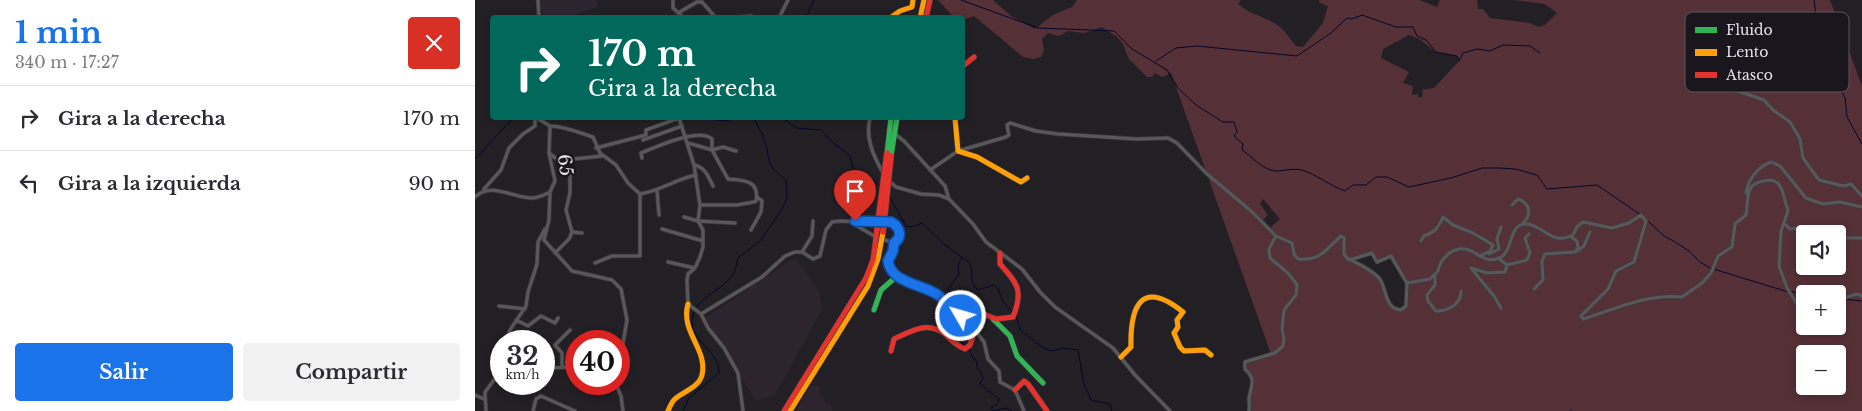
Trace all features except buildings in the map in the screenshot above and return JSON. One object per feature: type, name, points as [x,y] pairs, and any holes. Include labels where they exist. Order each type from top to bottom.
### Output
[{"type":"main road","points":[[894,15],[912,7],[913,0]]},
{"type":"main road","points":[[920,15],[927,2]]},
{"type":"main road","points":[[926,15],[927,2]]},
{"type":"main road","points":[[965,64],[974,57]]},
{"type":"main road","points":[[784,411],[863,283],[873,260],[880,231],[891,120]]},
{"type":"main road","points":[[889,154],[897,120]]},
{"type":"main road","points":[[955,120],[959,151],[977,157],[1021,182],[1027,178]]},
{"type":"main road","points":[[790,411],[868,286],[879,260],[879,238]]},
{"type":"main road","points":[[894,243],[893,251],[888,261],[890,268],[897,276],[940,297],[954,317],[961,316],[969,308],[993,318],[1009,319],[1013,317],[1018,305],[1017,283],[1000,264],[1000,253]]},
{"type":"main road","points":[[874,310],[876,296],[882,286],[897,276]]},
{"type":"main road","points":[[1121,357],[1131,347],[1130,334],[1135,311],[1143,299],[1153,296],[1183,312],[1177,320],[1178,328],[1174,333],[1181,350],[1205,350],[1211,355]]},
{"type":"main road","points":[[667,411],[674,399],[688,391],[702,375],[700,357],[684,321],[684,312],[689,305]]},
{"type":"main road","points":[[993,318],[1010,336],[1017,356],[1043,383]]},
{"type":"main road","points":[[891,351],[894,339],[924,325],[943,331],[959,347],[965,349],[970,345],[975,330]]},
{"type":"main road","points":[[1015,390],[1024,380],[1031,384],[1040,404],[1047,411]]},
{"type":"street","points":[[538,0],[539,15]]},
{"type":"street","points":[[673,0],[673,8],[679,13],[701,2],[714,15]]},
{"type":"street","points":[[780,15],[788,0]]},
{"type":"street","points":[[1741,92],[1764,100],[1773,110],[1790,122],[1800,139],[1803,158],[1819,180],[1843,186],[1851,184],[1862,196]]},
{"type":"street","points":[[475,197],[501,170],[509,148],[523,134],[535,126],[536,120]]},
{"type":"street","points":[[539,120],[549,126],[568,129],[593,137],[596,148],[616,165],[628,183],[640,194],[640,256],[612,256],[595,263]]},
{"type":"street","points":[[642,138],[646,135],[646,130],[674,120]]},
{"type":"street","points":[[680,120],[696,175],[699,205],[698,221],[703,230],[704,242],[695,268],[688,274],[687,296],[689,305],[701,313],[708,328],[724,348],[738,373],[743,411]]},
{"type":"street","points":[[869,120],[867,128],[871,148],[888,180],[896,187],[921,194],[939,195],[949,199],[973,224],[986,242],[1022,269],[1055,307],[1113,348],[1135,375],[1170,411]]},
{"type":"street","points":[[930,170],[959,151],[1006,137],[1009,135],[1007,125],[1010,123],[1036,131],[1058,134],[1137,139],[1168,138],[1177,143],[1205,173],[1251,211],[1276,236],[1292,243],[1296,257],[1304,260],[1320,257],[1343,236],[1344,254],[1351,260],[1379,278],[1389,303],[1397,310],[1401,310],[1406,306],[1407,283],[1391,256],[1377,262],[1374,254],[1369,253],[1351,260]]},
{"type":"street","name":"65","points":[[481,191],[490,189],[522,197],[540,197],[551,192],[555,181],[549,153],[549,126]]},
{"type":"street","points":[[596,148],[642,138],[682,126]]},
{"type":"street","points":[[641,158],[641,153],[685,136],[700,134],[710,136],[713,143],[712,150],[728,179],[747,180],[754,185],[757,197],[762,201],[761,212],[751,230]]},
{"type":"street","points":[[895,134],[904,141],[945,186],[949,199]]},
{"type":"street","points":[[687,142],[712,150],[723,147],[736,151]]},
{"type":"street","points":[[549,153],[566,166],[570,174],[571,193],[565,210],[572,232],[569,239],[555,253]]},
{"type":"street","points":[[574,159],[602,155]]},
{"type":"street","points":[[1520,225],[1528,224],[1561,239],[1570,236],[1583,222],[1612,228],[1629,223],[1641,215],[1646,221],[1634,262],[1616,271],[1608,290],[1581,316],[1583,319],[1637,302],[1673,296],[1682,297],[1702,283],[1711,273],[1718,256],[1732,247],[1735,224],[1746,215],[1746,198],[1750,180],[1759,169],[1771,162],[1780,166],[1806,198],[1823,204],[1840,202],[1862,207]]},
{"type":"street","points":[[694,165],[701,167],[707,173],[713,186]]},
{"type":"street","points":[[640,194],[657,190],[681,178],[696,175]]},
{"type":"street","points":[[1746,198],[1752,185],[1758,182],[1773,180],[1778,183],[1786,199],[1789,212],[1781,231],[1779,266],[1787,288],[1796,302]]},
{"type":"street","points":[[657,190],[659,215]]},
{"type":"street","points":[[510,330],[525,309],[537,264],[538,242],[549,220],[551,192]]},
{"type":"street","points":[[699,205],[737,205],[754,202],[757,197]]},
{"type":"street","points":[[1407,283],[1430,279],[1438,271],[1445,255],[1458,249],[1466,249],[1487,260],[1505,255],[1509,249],[1513,232],[1528,218],[1530,212],[1523,200],[1514,200],[1512,205]]},
{"type":"street","points":[[684,217],[698,221],[735,224]]},
{"type":"street","points":[[1421,241],[1424,236],[1438,228],[1443,217],[1453,225],[1473,233],[1493,245],[1490,251],[1479,256]]},
{"type":"street","points":[[802,252],[812,236],[813,220]]},
{"type":"street","points":[[701,313],[762,277],[785,256],[795,252],[802,252],[815,259],[820,256],[828,226],[836,221],[891,222],[899,229],[900,234],[898,240],[894,243],[879,238],[851,222]]},
{"type":"street","points":[[1784,223],[1790,229],[1796,229]]},
{"type":"street","points":[[1479,256],[1493,253],[1499,249],[1497,239],[1501,227]]},
{"type":"street","points":[[546,228],[544,240],[572,271],[612,280],[621,289],[627,320],[625,330]]},
{"type":"street","points":[[661,228],[704,242]]},
{"type":"street","points":[[572,232],[582,233]]},
{"type":"street","points":[[1533,289],[1543,280],[1542,261],[1545,254],[1575,252],[1583,248],[1590,232]]},
{"type":"street","points":[[1507,265],[1527,260],[1530,253],[1525,238],[1529,234]]},
{"type":"street","points":[[1249,411],[1253,377],[1245,369],[1245,362],[1275,353],[1283,346],[1284,310],[1296,295],[1297,289],[1294,280],[1270,258],[1269,248],[1276,236]]},
{"type":"street","points":[[1570,236],[1579,244],[1575,252]]},
{"type":"street","points":[[1846,238],[1862,238]]},
{"type":"street","points":[[1498,258],[1507,265]]},
{"type":"street","points":[[668,262],[695,268]]},
{"type":"street","points":[[1501,308],[1494,296],[1471,268],[1499,274],[1505,272],[1507,265]]},
{"type":"street","points":[[1435,275],[1435,284],[1427,295],[1428,301],[1436,311],[1452,307],[1460,299],[1461,291]]},
{"type":"street","points":[[1846,297],[1857,294],[1862,296]]},
{"type":"street","points":[[499,306],[525,309]]},
{"type":"street","points":[[982,314],[975,330],[984,342],[988,359],[999,372],[1000,382],[1015,390],[1024,411]]},
{"type":"street","points":[[517,320],[528,326],[541,316],[555,323],[558,318]]},
{"type":"street","points":[[555,367],[562,367],[562,353],[555,345],[565,335]]},
{"type":"street","points":[[486,411],[485,392],[490,385]]},
{"type":"street","points":[[475,395],[484,399]]},
{"type":"street","points":[[620,395],[623,411]]},
{"type":"street","points":[[533,411],[536,399],[541,396],[575,411]]},
{"type":"shaded area","points":[[540,0],[596,0],[598,6],[576,15],[543,15]]},
{"type":"shaded area","points":[[938,0],[993,0],[1011,16],[1035,29],[1053,15],[1072,7],[1077,0],[1241,0],[1238,4],[1243,8],[1280,27],[1296,46],[1303,47],[1323,23],[1328,6],[1320,3],[1319,0],[1419,0],[1437,7],[1440,0],[1477,0],[1478,9],[1483,9],[1490,18],[1529,23],[1539,27],[1545,25],[1557,13],[1545,4],[1514,0],[1830,0],[1834,12],[1685,12],[1685,92],[1849,92],[1849,51],[1862,86],[1862,411],[1249,411],[1249,399],[1253,382],[1245,369],[1245,362],[1271,354],[1171,73],[1162,77],[1155,73],[1152,77],[1147,77],[1129,59],[1123,44],[1117,37],[1102,27],[1084,33],[1068,31],[1059,36],[1048,33],[1042,39],[1044,50],[1041,57],[1033,59],[1023,57],[974,16],[965,19],[965,15],[952,15]],"holes":[[[1409,35],[1419,39],[1436,52],[1457,56],[1459,61],[1434,88],[1421,90],[1423,91],[1422,97],[1418,97],[1418,94],[1412,95],[1413,86],[1403,83],[1409,72],[1381,58],[1383,49]],[[1263,199],[1280,219],[1270,228],[1263,220],[1268,215],[1260,204]],[[1374,254],[1377,262],[1391,256],[1407,283],[1406,306],[1397,310],[1386,298],[1379,278],[1351,259]]]},
{"type":"shaded area","points":[[793,259],[797,259],[819,291],[822,309],[775,395],[756,401],[705,318]]},
{"type":"shaded area","points":[[818,384],[819,393],[825,402],[831,405],[832,411],[796,411],[810,387]]},
{"type":"waterway","points":[[807,15],[814,0]]},
{"type":"waterway","points":[[961,0],[1038,28],[1114,31],[1132,49],[1167,70],[1178,88],[1196,105],[1223,122],[1234,122],[1237,132],[1234,136],[1243,144],[1242,150],[1270,170],[1302,170],[1345,191],[1353,185],[1366,185],[1376,177],[1387,177],[1409,187],[1451,178],[1482,168],[1515,169],[1537,175],[1547,189],[1597,185],[1641,215]]},
{"type":"waterway","points":[[1814,0],[1816,12]]},
{"type":"waterway","points":[[1156,61],[1176,48],[1197,46],[1297,56],[1331,33],[1347,18],[1352,19],[1362,15],[1396,27],[1413,27],[1417,36],[1426,40],[1436,52],[1457,56],[1459,61],[1463,53],[1477,49],[1490,51],[1503,45],[1530,46],[1540,53]]},
{"type":"waterway","points":[[1842,92],[1845,98],[1847,117],[1862,144]]},
{"type":"waterway","points":[[475,159],[511,120]]},
{"type":"waterway","points":[[717,120],[730,120]]},
{"type":"waterway","points":[[683,411],[689,398],[719,373],[715,358],[693,329],[693,314],[702,301],[729,280],[735,271],[738,258],[760,241],[787,199],[786,180],[771,165],[763,136],[754,120]]},
{"type":"waterway","points":[[785,120],[797,128],[821,130],[850,156],[853,168],[875,181],[881,187]]},
{"type":"waterway","points":[[890,198],[906,226],[912,227],[922,223],[944,244],[967,261],[971,266],[972,281],[978,290],[994,285],[998,289],[1003,302],[1013,313]]},
{"type":"waterway","points":[[1646,219],[1664,236],[1689,251],[1700,262],[1710,268],[1785,291],[1796,292]]},
{"type":"waterway","points":[[958,314],[955,305],[950,299],[951,292],[948,289],[959,274],[958,264],[962,258]]},
{"type":"waterway","points":[[1846,299],[1861,301]]},
{"type":"waterway","points":[[1016,316],[1020,330],[1042,347],[1051,351],[1062,348],[1078,350],[1084,384],[1091,400],[1110,404],[1112,411]]},
{"type":"waterway","points":[[959,318],[961,342],[966,346]]},
{"type":"waterway","points":[[969,349],[976,360],[978,370],[983,378],[980,384],[999,399],[998,403],[991,408],[993,411],[1006,408],[1012,411]]},
{"type":"traffic: fast","points":[[887,153],[891,120]]},
{"type":"traffic: fast","points":[[891,156],[897,120]]},
{"type":"traffic: fast","points":[[874,310],[881,290],[897,276]]},
{"type":"traffic: fast","points":[[993,319],[1010,336],[1017,356],[1043,383]]},
{"type":"traffic: slow","points":[[894,15],[912,7],[913,0]]},
{"type":"traffic: slow","points":[[921,15],[924,0]]},
{"type":"traffic: slow","points":[[955,120],[958,151],[977,157],[1021,182],[1027,178]]},
{"type":"traffic: slow","points":[[790,411],[868,286],[878,259],[883,232]]},
{"type":"traffic: slow","points":[[1121,357],[1131,347],[1131,332],[1136,309],[1141,301],[1148,297],[1169,302],[1183,312],[1177,320],[1178,327],[1174,333],[1180,347],[1184,351],[1205,350],[1211,355]]},
{"type":"traffic: slow","points":[[668,411],[675,399],[695,386],[702,375],[701,357],[688,323],[688,304]]},
{"type":"traffic: jam","points":[[927,15],[930,0]]},
{"type":"traffic: jam","points":[[965,64],[974,57]]},
{"type":"traffic: jam","points":[[877,230],[887,153]]},
{"type":"traffic: jam","points":[[883,232],[891,156]]},
{"type":"traffic: jam","points":[[784,411],[866,278],[873,260],[877,230]]},
{"type":"traffic: jam","points":[[894,243],[893,251],[888,261],[892,269],[903,279],[938,295],[954,317],[961,316],[969,308],[996,319],[1013,317],[1018,300],[1017,288],[1011,276],[1000,264],[1000,253]]},
{"type":"traffic: jam","points":[[891,351],[894,339],[920,328],[933,328],[965,349],[970,345],[975,330]]},
{"type":"traffic: jam","points":[[1015,390],[1024,381],[1047,411]]},
{"type":"route","points":[[855,221],[891,222],[896,225],[900,234],[898,240],[894,243],[893,251],[888,261],[890,268],[897,276],[909,283],[937,294],[951,315],[954,317],[961,316]]}]
